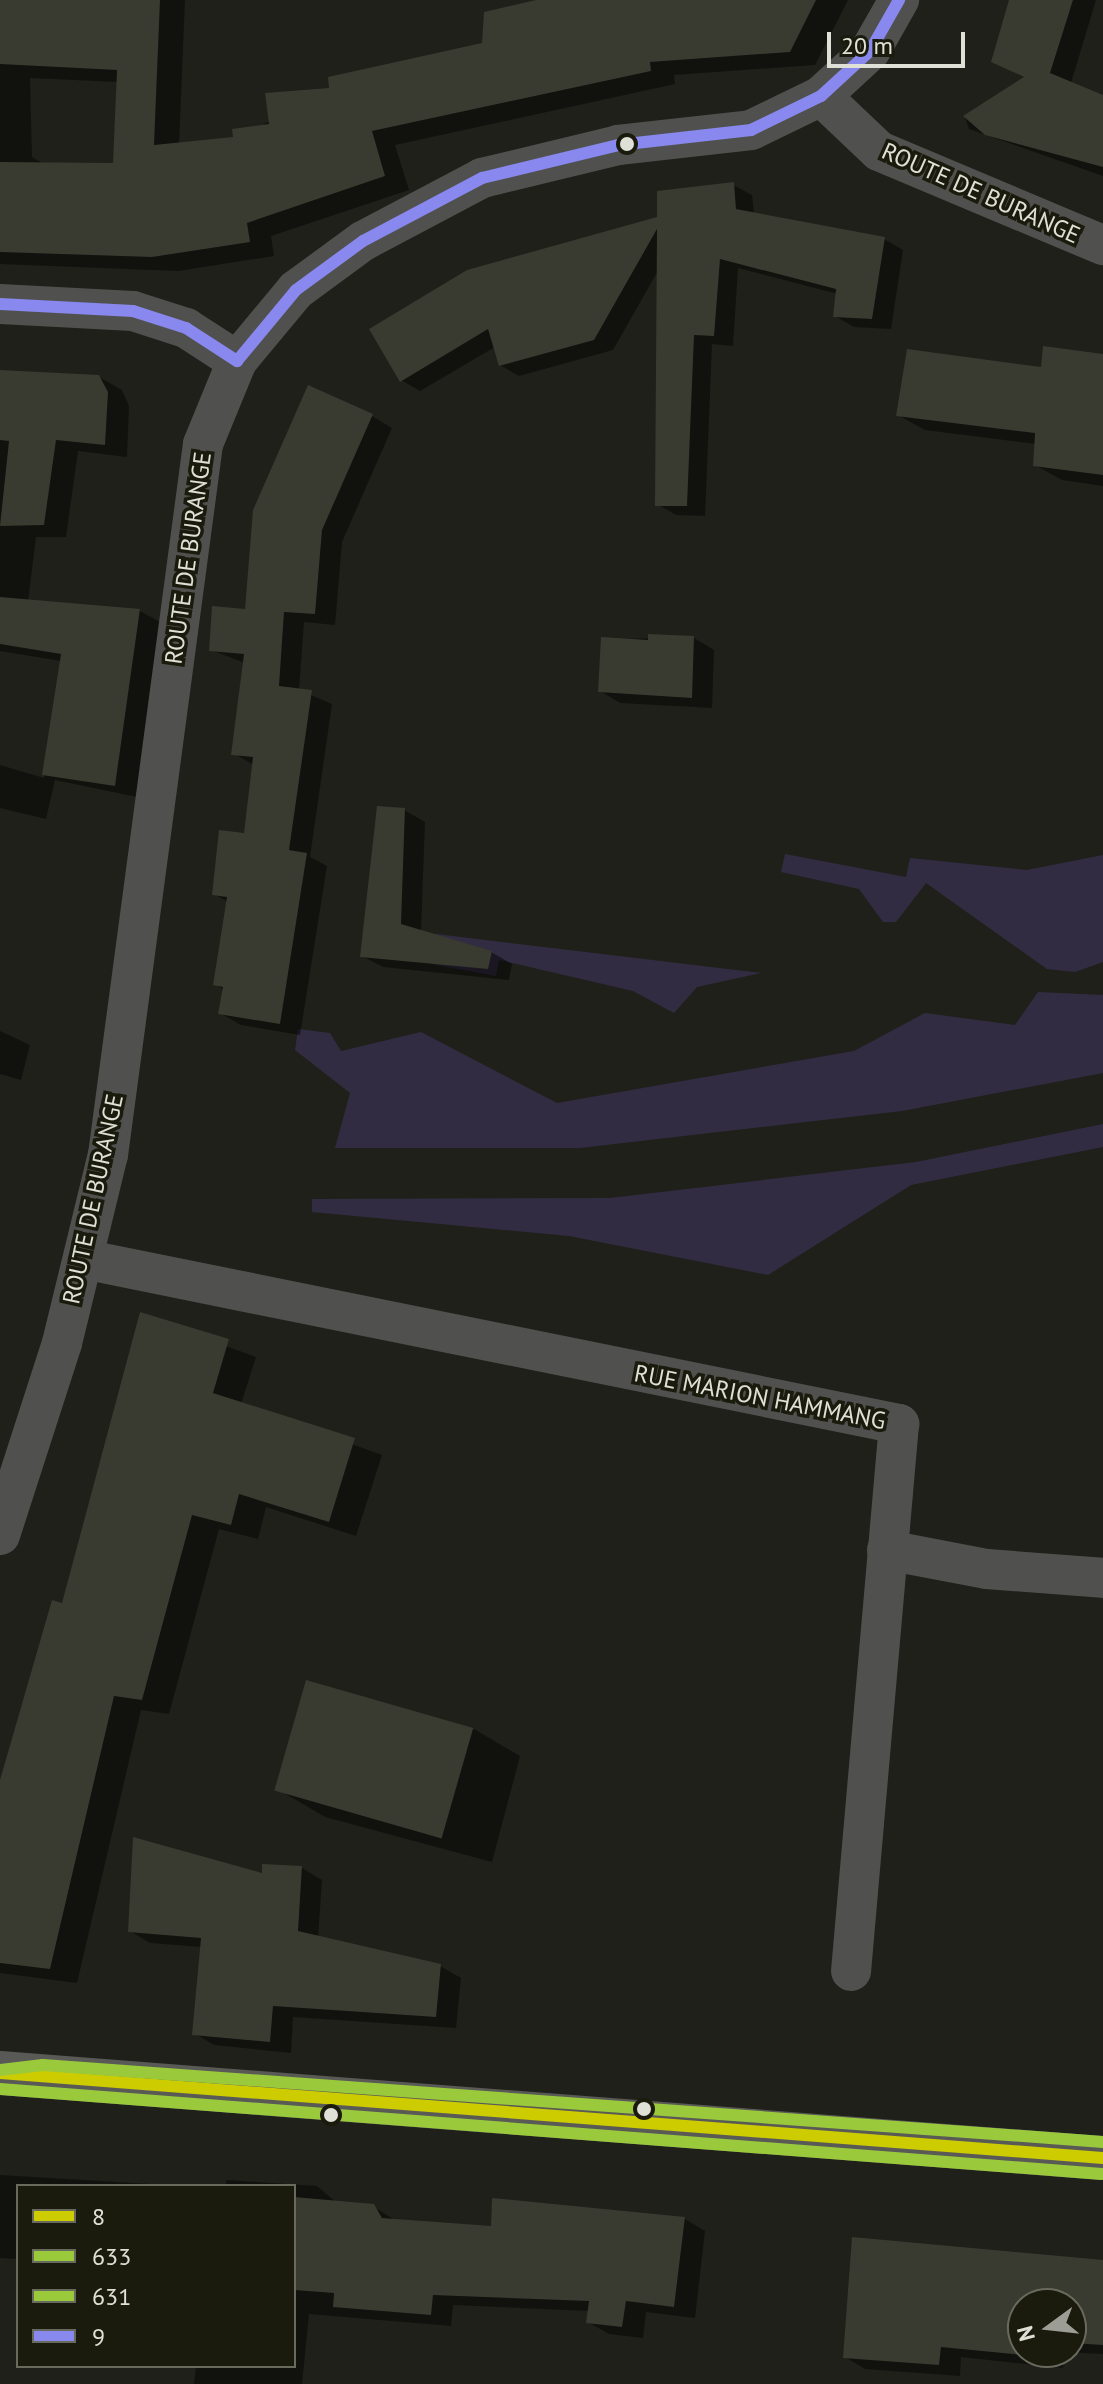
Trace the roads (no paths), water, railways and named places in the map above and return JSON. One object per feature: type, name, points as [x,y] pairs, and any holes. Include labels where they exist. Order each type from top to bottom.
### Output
[{"type":"main road","points":[[0,2073],[21,2084],[1103,2158]]},
{"type":"street","points":[[821,96],[870,51],[899,0]]},
{"type":"street","name":"ROUTE DE BURANGE","points":[[0,1535],[83,1259],[108,1155],[203,444],[237,361],[296,290],[363,241],[482,178],[618,145],[751,130],[821,96],[879,151],[1103,245]]},
{"type":"street","points":[[0,304],[133,311],[186,328],[237,361]]},
{"type":"street","name":"RUE MARION HAMMANG","points":[[83,1259],[899,1424],[851,1971]]},
{"type":"street","points":[[887,1550],[987,1569],[1103,1578]]}]
